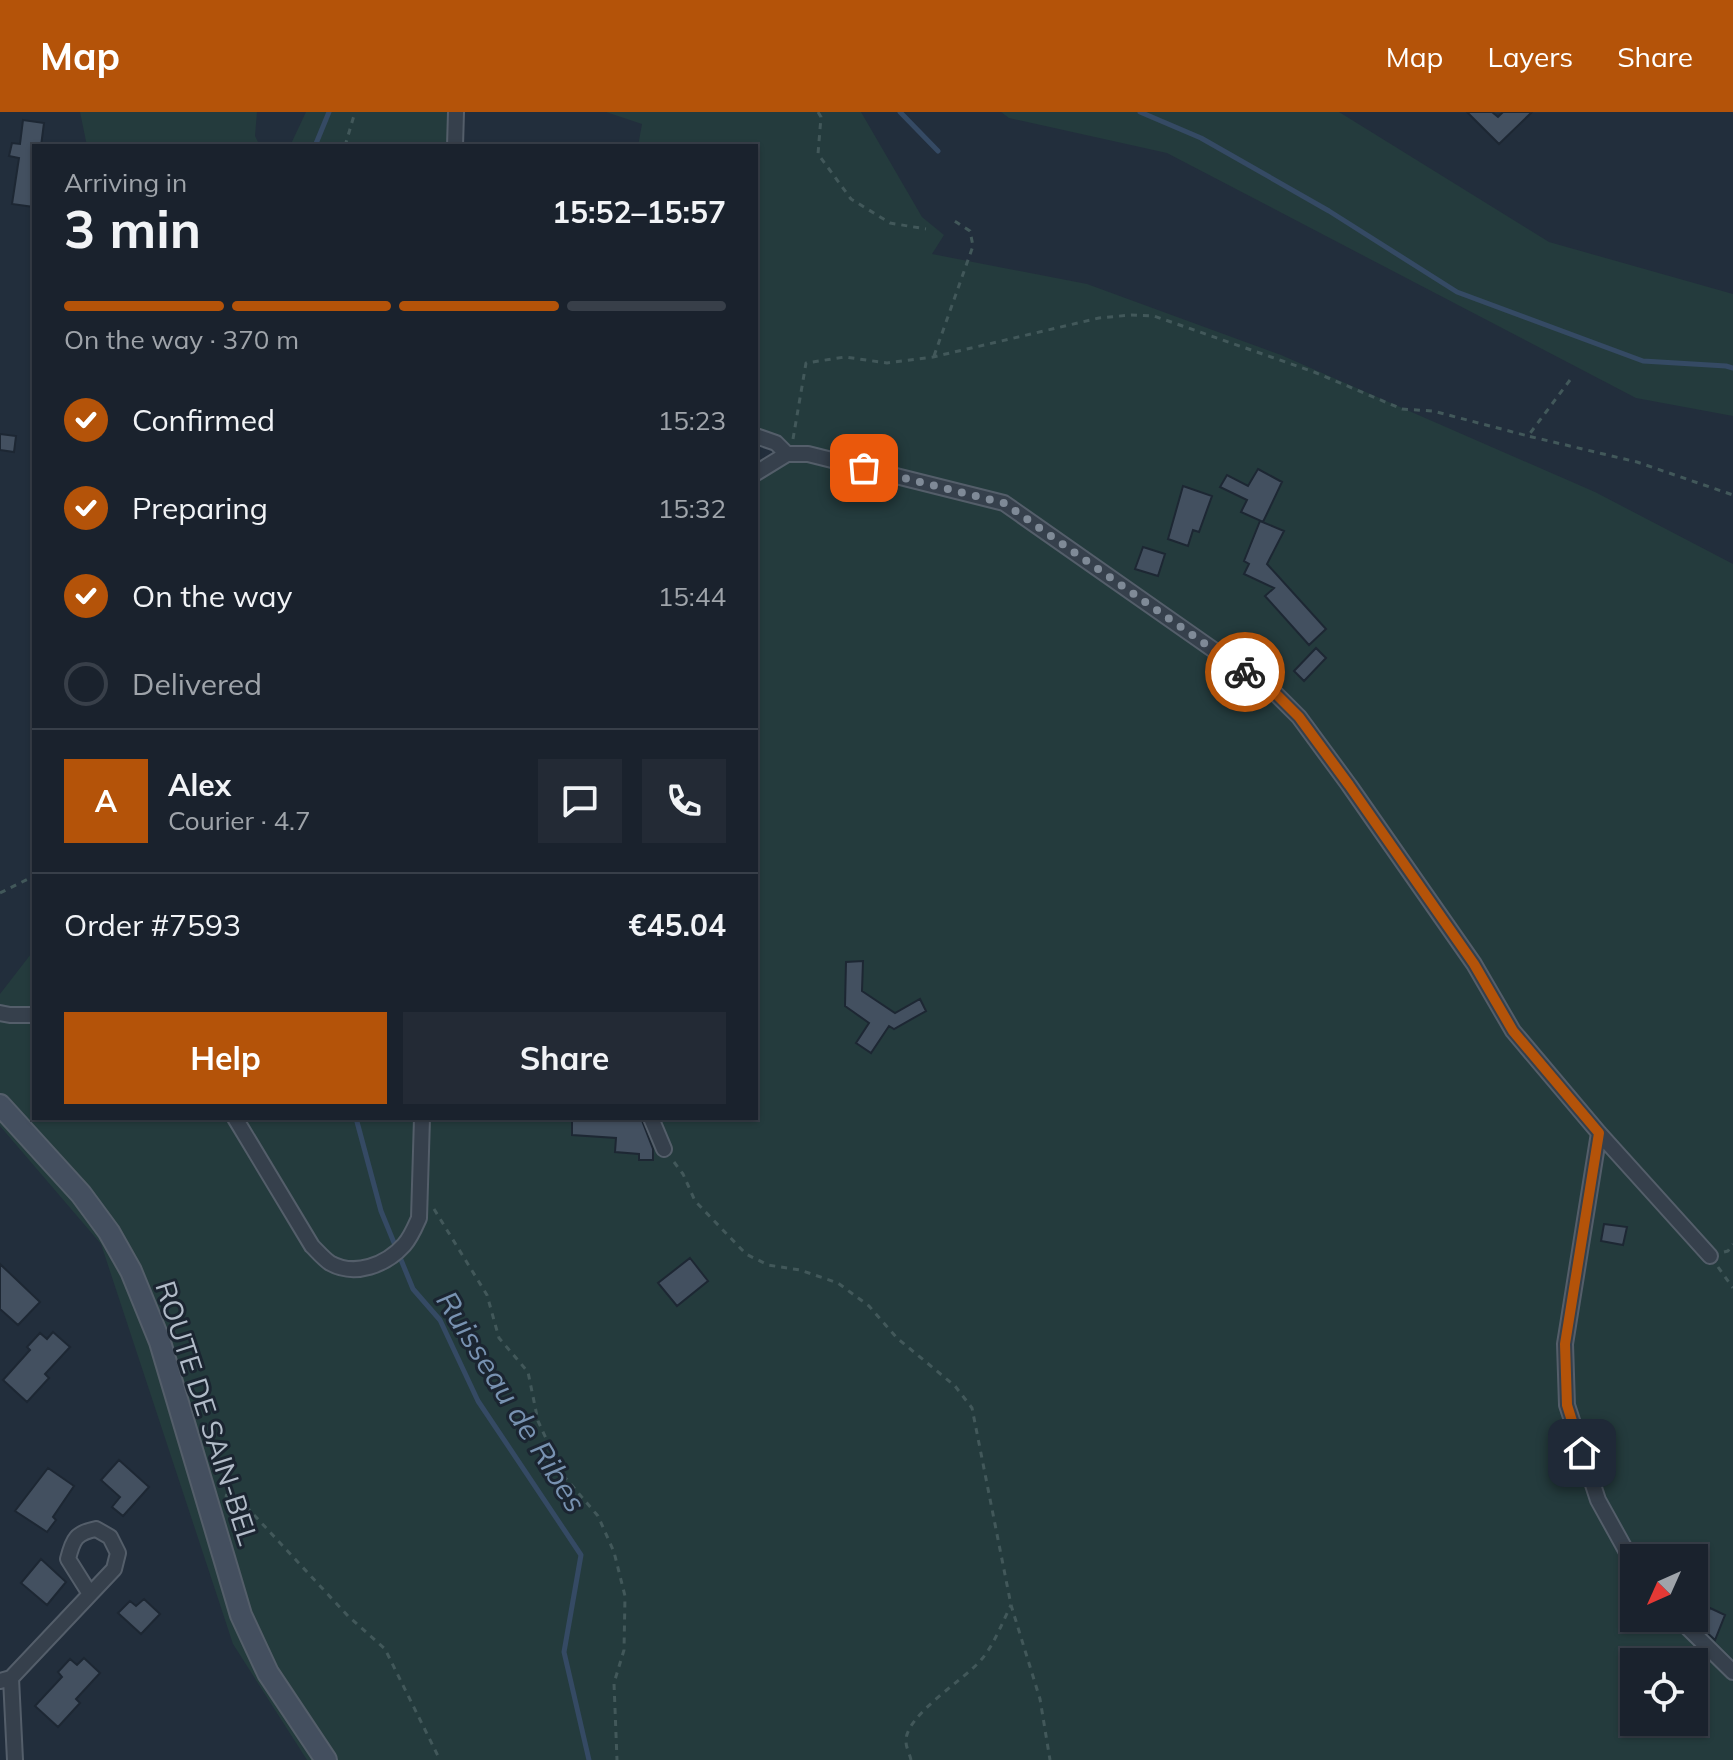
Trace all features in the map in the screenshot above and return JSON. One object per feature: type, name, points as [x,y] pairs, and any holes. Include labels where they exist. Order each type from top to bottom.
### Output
[{"type":"main road","name":"ROUTE DE SAIN-BEL","points":[[0,1105],[81,1194],[109,1232],[131,1271],[160,1342],[241,1615],[268,1673],[326,1760]]},
{"type":"street","points":[[455,144],[456,112]]},
{"type":"street","points":[[758,437],[776,443],[787,454]]},
{"type":"street","points":[[758,472],[787,454],[808,454],[1004,503],[1275,693],[1299,717],[1349,785],[1474,964],[1513,1031],[1599,1133],[1710,1256]]},
{"type":"street","points":[[0,1013],[32,1015]]},
{"type":"street","points":[[236,1120],[312,1246],[329,1263],[347,1270],[371,1267],[391,1257],[412,1233],[419,1218],[422,1120]]},
{"type":"street","points":[[652,1120],[664,1149]]},
{"type":"street","points":[[1599,1133],[1565,1344],[1567,1405],[1598,1500],[1622,1544]]},
{"type":"street","points":[[15,1760],[6,1680],[90,1594]]},
{"type":"street","points":[[1692,1632],[1733,1672]]},
{"type":"path","points":[[346,144],[355,112]]},
{"type":"path","points":[[818,112],[821,117],[818,154],[851,199],[890,223],[926,229]]},
{"type":"path","points":[[933,357],[973,246],[970,231],[953,220]]},
{"type":"path","points":[[787,454],[793,440],[806,363],[845,357],[887,363],[933,357],[1099,318],[1131,315],[1154,316],[1314,372],[1402,409],[1433,411],[1637,462],[1733,495]]},
{"type":"path","points":[[1528,436],[1570,380]]},
{"type":"path","points":[[0,893],[32,877]]},
{"type":"path","points":[[664,1149],[683,1174],[695,1201],[746,1254],[768,1265],[800,1270],[838,1283],[869,1306],[897,1338],[955,1386],[972,1408],[1011,1605],[1040,1699],[1050,1760]]},
{"type":"path","points":[[421,1188],[487,1295],[499,1338],[528,1372],[538,1421],[563,1475],[598,1516],[614,1552],[625,1596],[624,1650],[614,1683],[617,1760]]},
{"type":"path","points":[[1710,1256],[1733,1288]]},
{"type":"path","points":[[203,1485],[242,1502],[348,1616],[385,1649],[440,1760]]},
{"type":"path","points":[[911,1760],[905,1741],[910,1727],[940,1695],[966,1676],[983,1658],[1011,1605]]},
{"type":"green space","points":[[80,112],[257,112],[255,136],[259,144],[87,144]]},
{"type":"green space","points":[[306,112],[456,112],[455,144],[291,144]]},
{"type":"green space","points":[[606,112],[861,112],[922,217],[944,235],[932,254],[1087,284],[1281,355],[1595,492],[1733,564],[1733,1760],[307,1760],[233,1644],[101,1244],[0,1126],[0,994],[32,953],[32,1120],[758,1120],[758,472],[787,454],[758,437],[758,144],[638,144],[642,124]]},
{"type":"green space","points":[[1001,112],[1339,112],[1549,242],[1733,294],[1733,416],[1636,398],[1167,153],[1009,118]]},
{"type":"building","points":[[1467,112],[1492,112],[1498,117],[1503,112],[1532,112],[1499,144]]},
{"type":"building","points":[[23,120],[44,123],[41,144],[32,144],[32,207],[12,204],[19,158],[9,156],[12,143],[20,144]]},
{"type":"building","points":[[0,434],[16,436],[14,452],[0,450]]},
{"type":"building","points":[[1258,469],[1282,482],[1263,522],[1241,512],[1247,500],[1220,487],[1227,475],[1248,486]]},
{"type":"building","points":[[1183,486],[1212,496],[1199,532],[1193,530],[1188,546],[1168,539]]},
{"type":"building","points":[[1260,521],[1284,531],[1267,564],[1326,629],[1309,645],[1265,596],[1274,588],[1244,574],[1249,564],[1244,561]]},
{"type":"building","points":[[1143,547],[1165,554],[1158,576],[1135,569]]},
{"type":"building","points":[[1316,648],[1326,658],[1304,681],[1294,671]]},
{"type":"building","points":[[863,961],[862,991],[895,1013],[920,999],[926,1011],[894,1029],[889,1026],[871,1053],[856,1043],[869,1023],[845,1006],[846,962]]},
{"type":"building","points":[[572,1120],[642,1120],[653,1149],[653,1160],[639,1160],[639,1154],[615,1152],[616,1138],[572,1135]]},
{"type":"building","points":[[1604,1224],[1627,1227],[1623,1245],[1601,1241]]},
{"type":"building","points":[[690,1258],[708,1281],[677,1306],[658,1283]]},
{"type":"building","points":[[0,1264],[40,1302],[18,1325],[0,1309]]},
{"type":"building","points":[[53,1332],[70,1347],[45,1374],[49,1378],[27,1402],[3,1380],[30,1350],[27,1347],[40,1333],[47,1339]]},
{"type":"building","points":[[119,1460],[149,1487],[123,1516],[112,1507],[120,1497],[101,1480]]},
{"type":"building","points":[[48,1468],[74,1486],[53,1517],[56,1520],[47,1532],[15,1511]]},
{"type":"building","points":[[41,1559],[66,1582],[47,1605],[21,1583]]},
{"type":"building","points":[[144,1599],[160,1614],[141,1634],[118,1613],[130,1601],[136,1606]]},
{"type":"building","points":[[1710,1608],[1725,1615],[1715,1640],[1706,1632]]},
{"type":"building","points":[[84,1658],[100,1673],[76,1699],[80,1703],[58,1727],[35,1706],[62,1677],[58,1672],[70,1659],[77,1665]]},
{"type":"waterway","name":"Ruisseau de Ribes","points":[[316,144],[329,112]]},
{"type":"waterway","points":[[900,112],[938,151]]},
{"type":"waterway","points":[[1140,112],[1201,138],[1329,211],[1457,292],[1643,361],[1733,368]]},
{"type":"waterway","name":"Ruisseau de Ribes","points":[[357,1120],[381,1211],[413,1289],[440,1320],[478,1401],[581,1555],[564,1652],[589,1760]]},
{"type":"way so far","points":[[864,468],[1004,503],[1245,672]]},
{"type":"route","points":[[1245,672],[1275,693],[1299,717],[1474,964],[1513,1031],[1599,1133],[1565,1344],[1567,1405],[1582,1453]]}]
